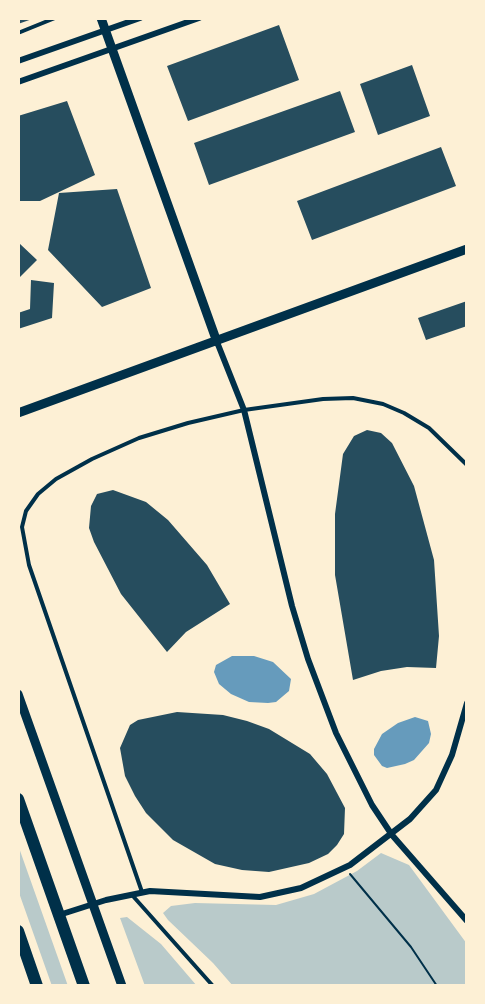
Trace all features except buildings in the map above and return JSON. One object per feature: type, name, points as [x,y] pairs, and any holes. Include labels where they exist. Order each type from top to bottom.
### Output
[{"type":"main road","points":[[18,800],[84,986]]},
{"type":"main road","points":[[18,931],[37,986]]},
{"type":"street","points":[[101,18],[217,342],[244,410],[278,556],[308,659],[336,733],[372,805],[392,835],[467,921]]},
{"type":"street","points":[[18,61],[140,18]]},
{"type":"street","points":[[18,82],[200,18]]},
{"type":"street","points":[[18,413],[467,249]]},
{"type":"street","points":[[18,694],[122,986]]},
{"type":"street","points":[[59,915],[142,892],[260,897],[301,888],[345,867],[392,835],[436,790],[452,755],[467,703]]},
{"type":"lane","points":[[18,33],[56,18]]},
{"type":"lane","points":[[142,892],[29,565],[22,527],[26,511],[38,494],[56,479],[92,459],[159,432],[244,410],[323,399],[353,398],[383,404],[429,428],[467,465]]},
{"type":"lane","points":[[131,895],[213,986]]},
{"type":"path","points":[[345,867],[411,947],[437,986]]},
{"type":"shaded area","points":[[18,845],[68,986],[52,986],[18,890]]},
{"type":"shaded area","points":[[381,853],[409,865],[467,944],[467,986],[233,986],[163,913],[171,906],[195,903],[276,905],[314,894],[357,871]]},
{"type":"shaded area","points":[[127,917],[161,944],[197,986],[145,986],[120,918]]},
{"type":"water","points":[[232,656],[254,656],[273,662],[291,679],[289,691],[276,702],[268,703],[249,702],[231,694],[219,684],[214,672],[216,665]]},
{"type":"water","points":[[415,717],[428,721],[431,734],[429,743],[414,760],[387,768],[382,766],[374,755],[374,749],[382,734],[398,723]]}]
